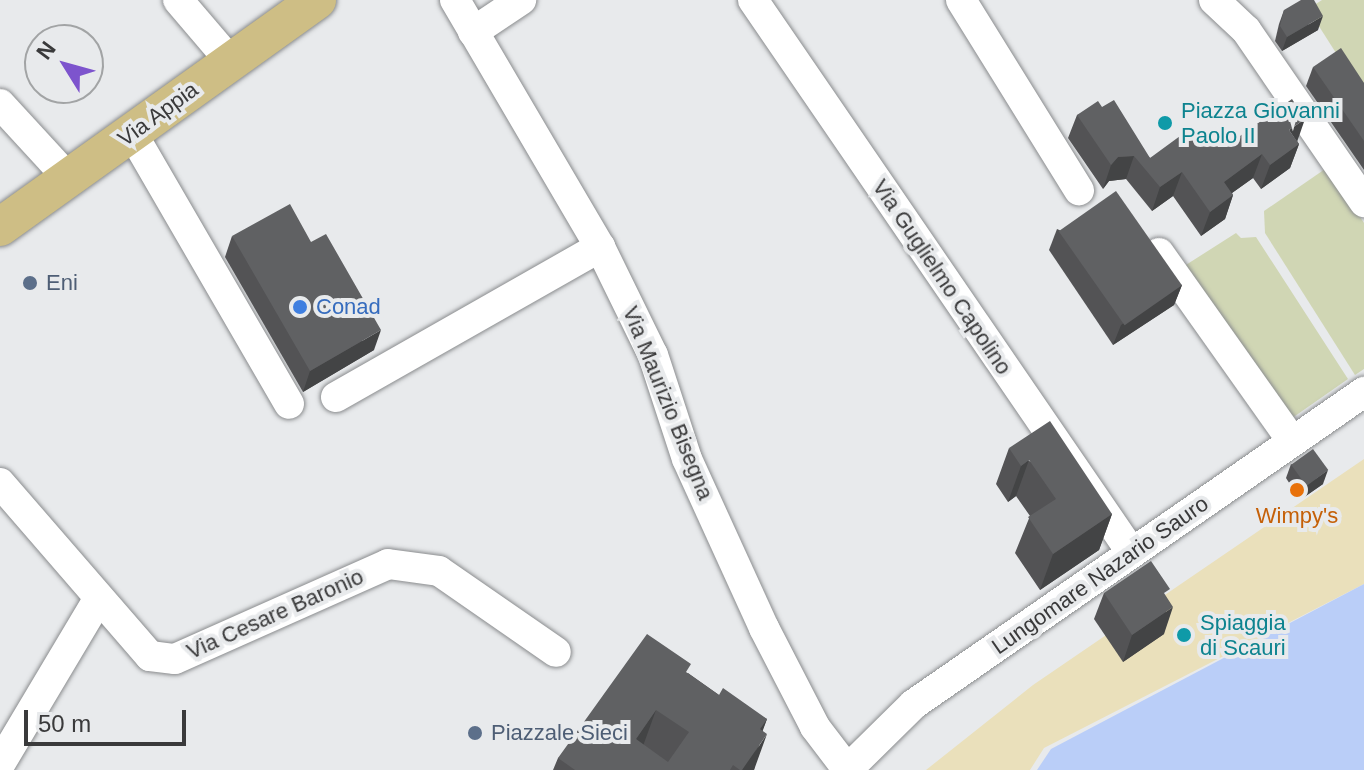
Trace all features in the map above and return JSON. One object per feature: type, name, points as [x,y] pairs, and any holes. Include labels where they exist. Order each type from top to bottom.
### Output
[{"type":"main road","name":"Via Appia","points":[[0,227],[317,0]]},
{"type":"street","points":[[178,0],[231,62]]},
{"type":"street","name":"Via Maurizio Bisegna","points":[[455,0],[600,247],[653,355],[687,459],[764,628],[815,727],[847,770]]},
{"type":"street","points":[[473,32],[521,0]]},
{"type":"street","name":"Via Guglielmo Capolino","points":[[753,0],[1132,553]]},
{"type":"street","points":[[961,0],[1079,190]]},
{"type":"street","points":[[1226,3],[1364,202]]},
{"type":"street","points":[[0,104],[68,178]]},
{"type":"street","points":[[132,133],[289,404]]},
{"type":"street","points":[[1146,234],[1292,441]]},
{"type":"street","points":[[336,397],[600,247]]},
{"type":"street","name":"Lungomare Nazario Sauro","points":[[847,770],[914,704],[1364,392]]},
{"type":"street","name":"Via Cesare Baronio","points":[[0,483],[150,656],[175,659],[388,564],[439,571],[556,652]]},
{"type":"street","points":[[0,764],[99,598]]},
{"type":"green space","points":[[1322,0],[1364,0],[1364,97],[1308,9]]},
{"type":"green space","points":[[1328,167],[1364,223],[1364,369],[1355,375],[1265,233],[1264,211]]},
{"type":"green space","points":[[1236,233],[1241,238],[1256,237],[1348,379],[1285,423],[1178,270]]},
{"type":"sand","name":"Spiaggia di Scauri","points":[[1364,459],[1364,584],[1044,748],[1030,770],[926,770],[1033,685]]},
{"type":"water","points":[[1364,584],[1364,770],[1037,770],[1051,749]]},
{"type":"building","points":[[1301,0],[1314,0],[1323,16],[1287,37],[1280,26],[1284,10]]},
{"type":"building","points":[[1341,48],[1364,83],[1364,141],[1313,67]]},
{"type":"building","points":[[1292,99],[1305,119],[1289,130],[1299,144],[1270,165],[1262,154],[1224,182],[1233,195],[1210,212],[1182,172],[1160,187],[1134,156],[1118,157],[1111,165],[1077,115],[1098,101],[1102,107],[1114,100],[1150,158],[1191,128],[1204,146],[1219,136],[1226,146]]},
{"type":"building","points":[[1116,191],[1182,285],[1125,325],[1059,231]]},
{"type":"building","name":"Conad","points":[[290,204],[311,242],[326,234],[381,330],[310,371],[232,236]]},
{"type":"building","points":[[1050,421],[1112,514],[1053,554],[1028,517],[1056,499],[1029,460],[1021,466],[1009,448]]},
{"type":"building","points":[[1313,449],[1328,470],[1306,486],[1291,465]]},
{"type":"building","points":[[1151,561],[1170,589],[1164,593],[1173,607],[1132,635],[1104,593]]},
{"type":"building","points":[[647,634],[691,664],[686,672],[719,695],[723,688],[767,719],[760,729],[767,734],[742,770],[733,765],[730,770],[575,770],[558,758]],"holes":[[[656,710],[689,732],[668,762],[636,739]]]},
{"type":"place","name":"Piazza Giovanni Paolo II","points":[[1165,123]]},
{"type":"place","name":"Eni","points":[[30,283]]},
{"type":"place","name":"Conad","points":[[300,307]]},
{"type":"place","name":"Wimpy's","points":[[1297,490]]},
{"type":"place","name":"Spiaggia di Scauri","points":[[1184,635]]},
{"type":"place","name":"Piazzale Sieci","points":[[475,733]]}]
